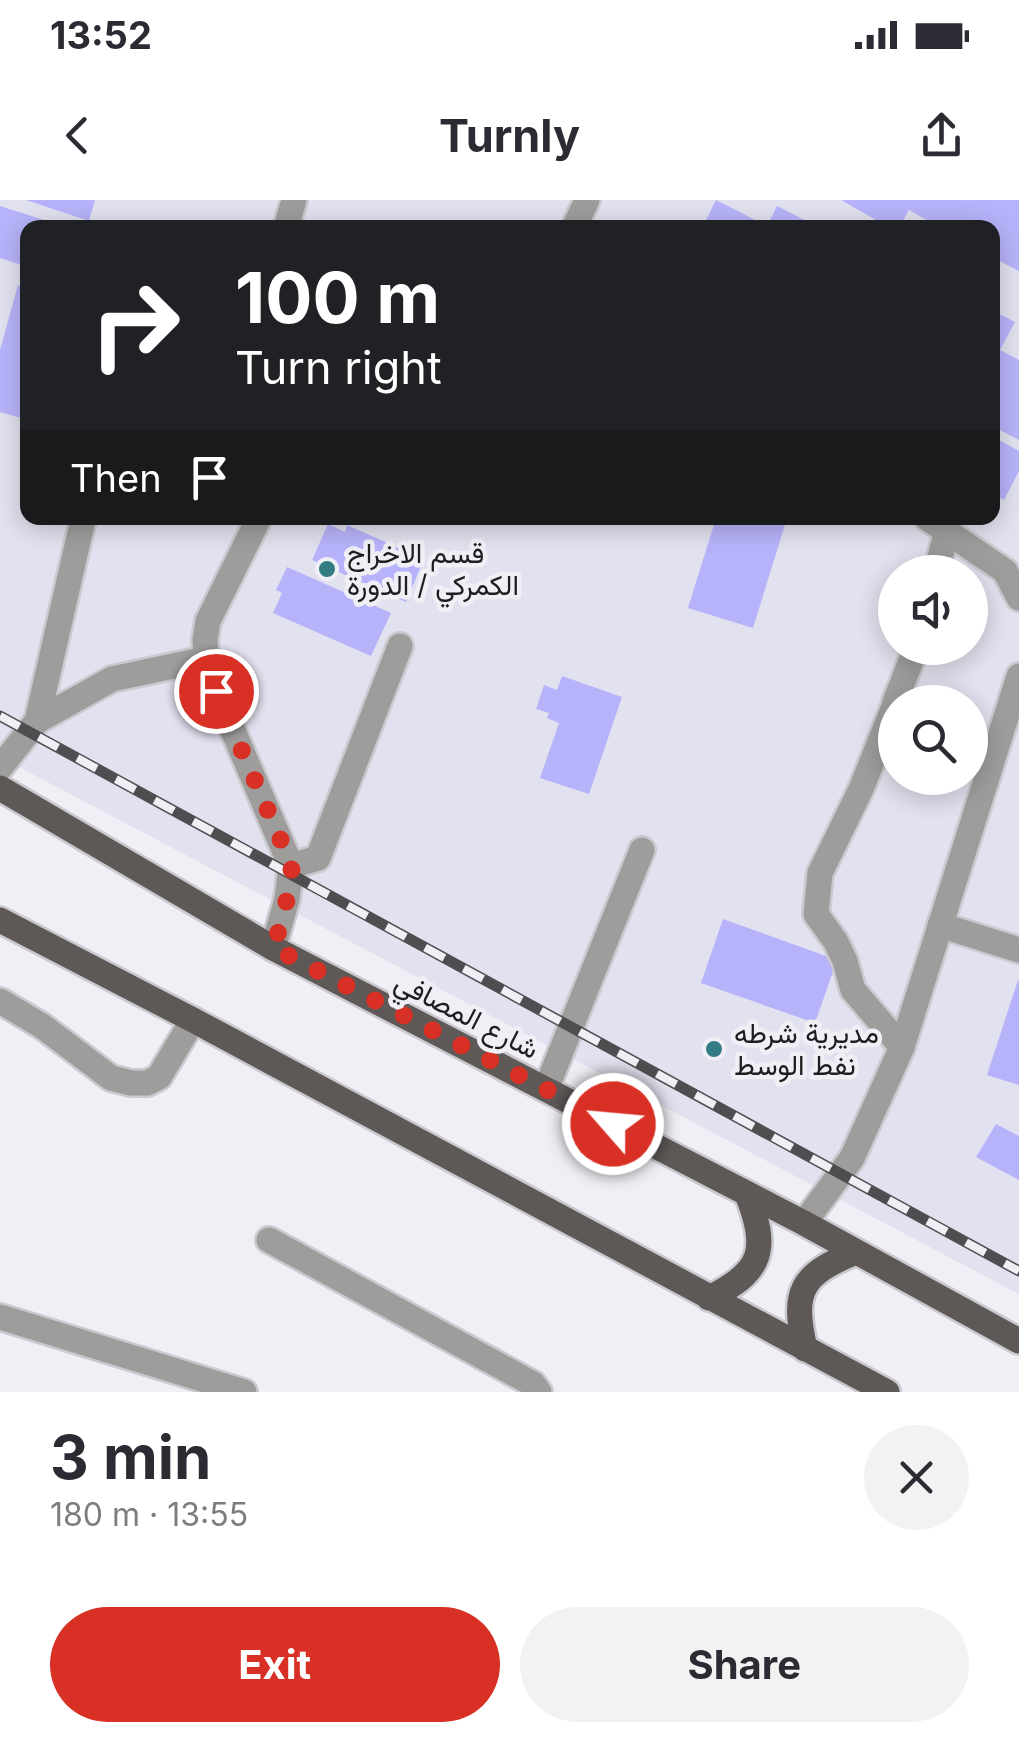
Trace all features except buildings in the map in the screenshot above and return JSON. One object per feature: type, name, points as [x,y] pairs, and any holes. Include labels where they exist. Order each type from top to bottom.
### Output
[{"type":"main road","name":"شارع المصافي","points":[[0,788],[274,948],[804,1223],[1019,1341]]},
{"type":"main road","points":[[0,920],[887,1392]]},
{"type":"main road","points":[[710,1298],[735,1286],[755,1261],[760,1230],[747,1194]]},
{"type":"main road","points":[[805,1349],[798,1318],[804,1287],[826,1264],[856,1252]]},
{"type":"street","points":[[37,722],[82,525]]},
{"type":"street","points":[[256,525],[208,621],[205,640],[206,659],[216,691],[292,866],[274,948]]},
{"type":"street","points":[[936,555],[937,525]]},
{"type":"street","points":[[938,525],[1005,570],[1019,598]]},
{"type":"street","points":[[292,866],[318,858],[400,646]]},
{"type":"street","points":[[0,768],[37,722],[112,679],[206,659]]},
{"type":"street","points":[[804,1223],[852,1158],[902,1047],[1019,676]]},
{"type":"street","points":[[878,746],[820,873],[816,914],[841,951],[853,990],[902,1047]]},
{"type":"street","points":[[546,1090],[642,850]]},
{"type":"street","points":[[940,926],[1019,950]]},
{"type":"street","points":[[0,1001],[42,1026],[111,1078],[132,1083],[147,1083],[159,1077],[193,1020]]},
{"type":"street","points":[[270,1240],[533,1384],[539,1392]]},
{"type":"street","points":[[0,1316],[161,1380],[244,1392]]},
{"type":"shaded area","points":[[0,200],[1019,200],[1019,1294],[0,757]]},
{"type":"railway","points":[[0,716],[1019,1271]]},
{"type":"place","name":"قسم الاخراج الكمركي / الدورة","points":[[327,569]]},
{"type":"place","name":"مديرية شرطه نفط الوسط","points":[[714,1049]]},
{"type":"route","points":[[216,691],[292,866],[274,948],[613,1124]]}]
